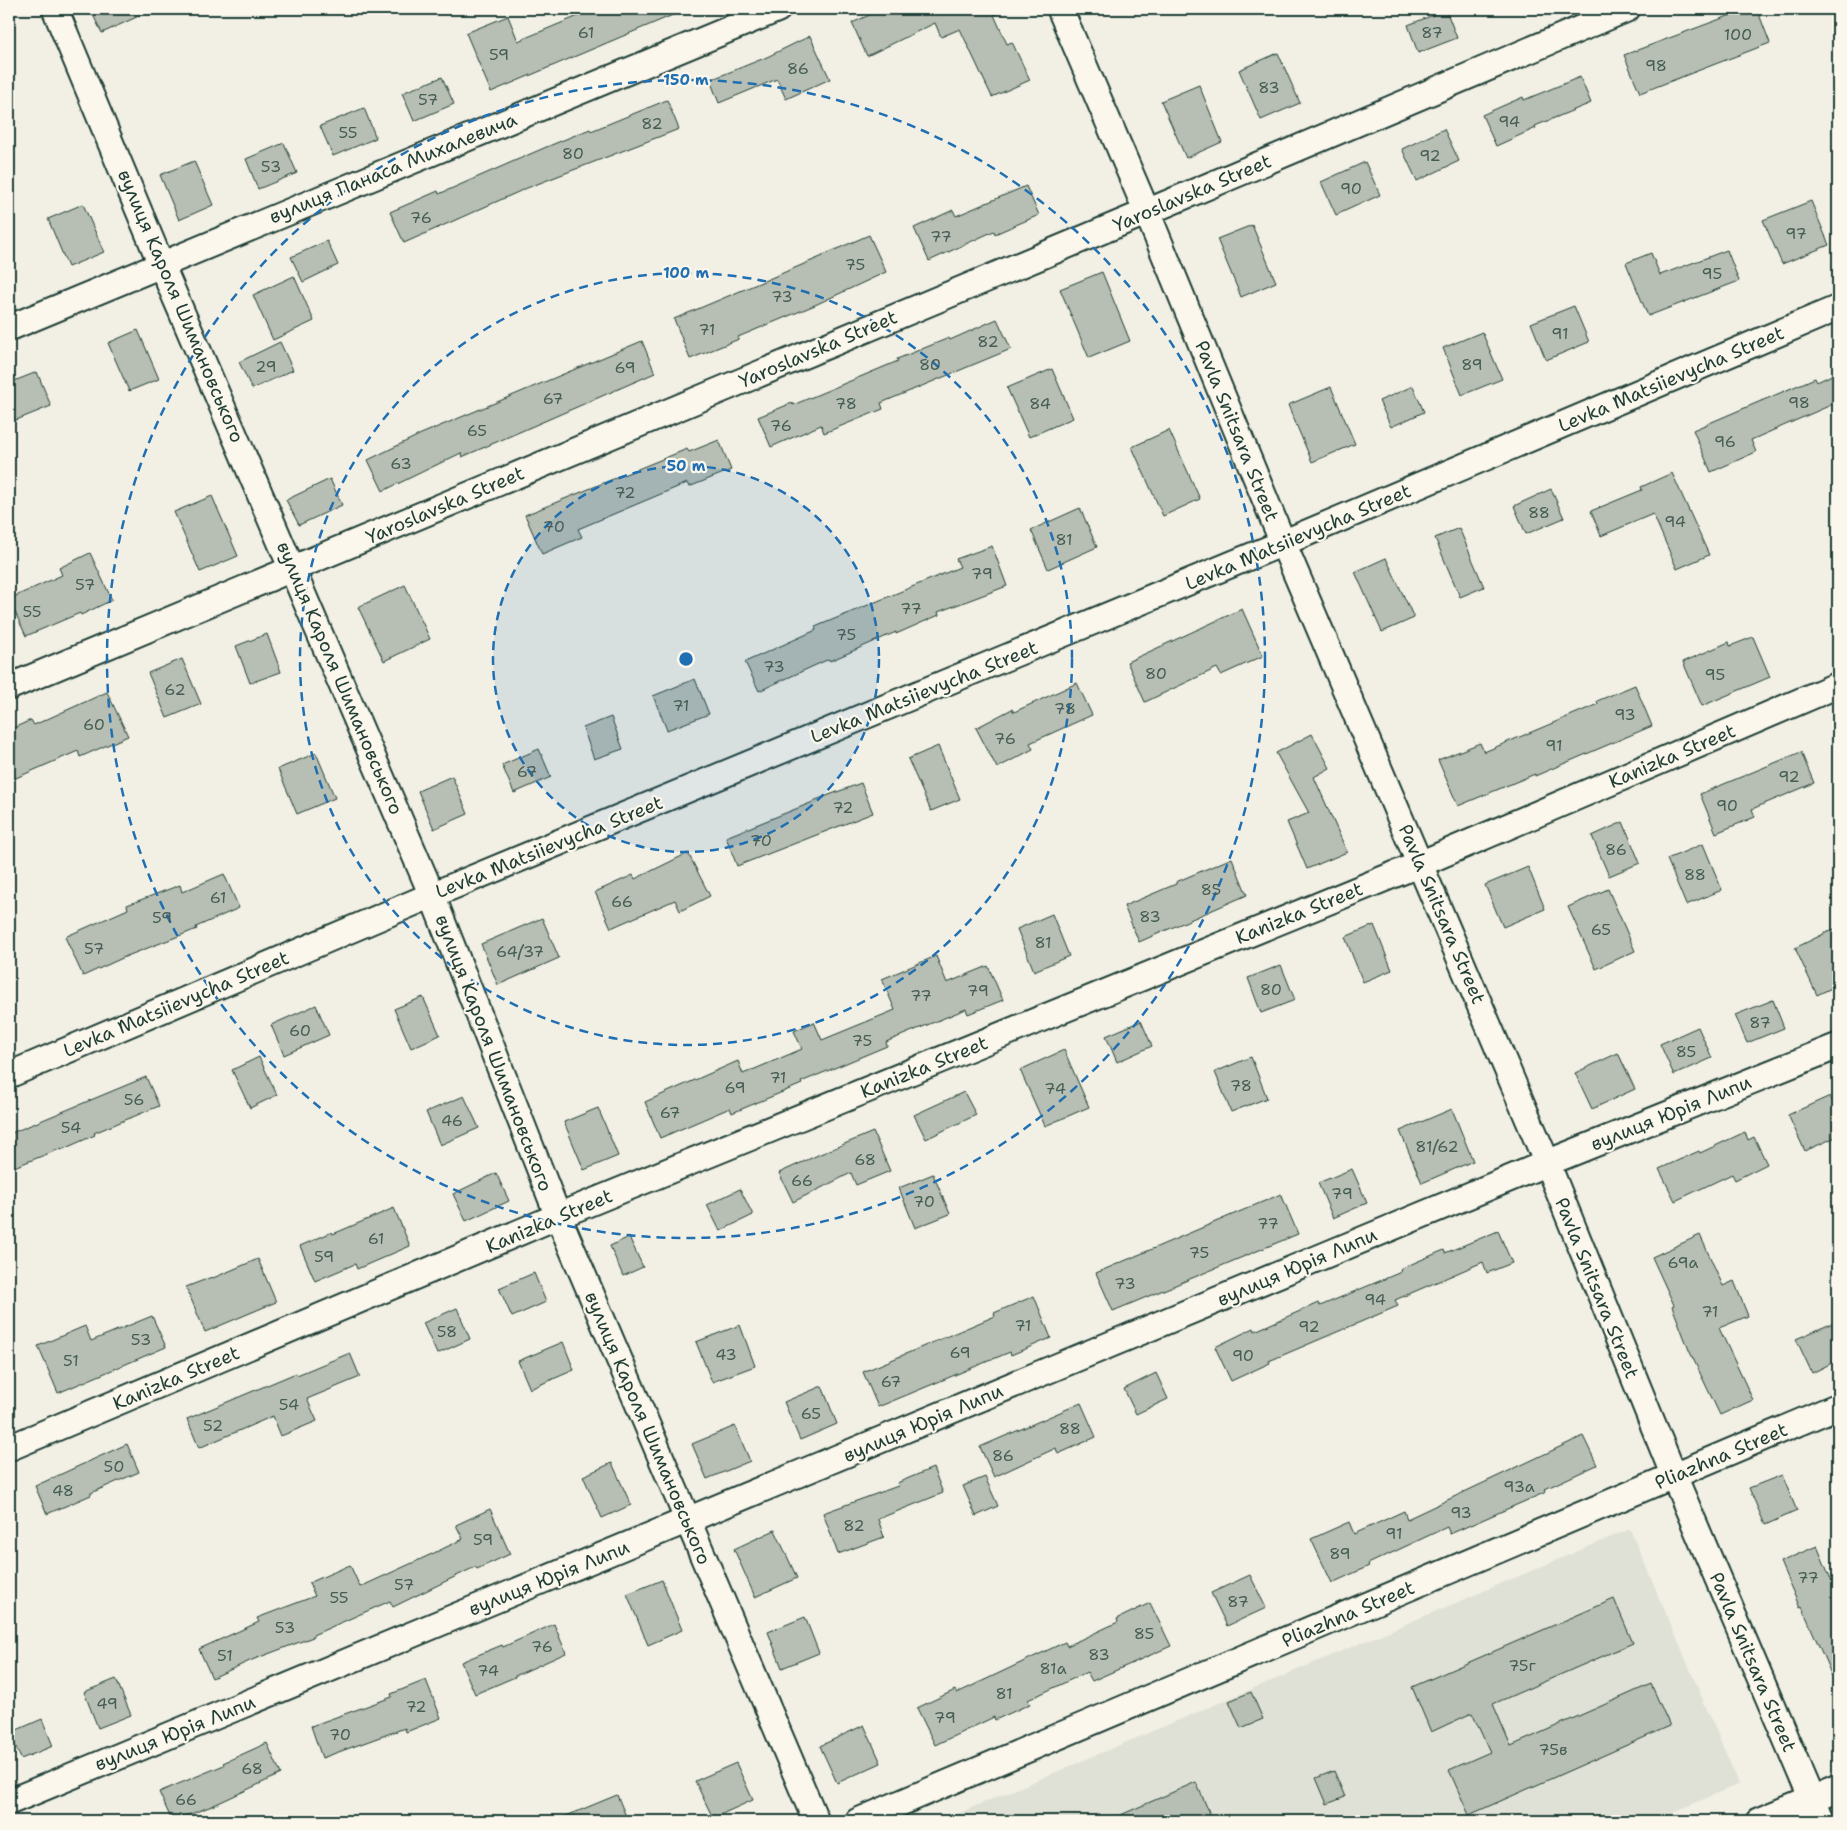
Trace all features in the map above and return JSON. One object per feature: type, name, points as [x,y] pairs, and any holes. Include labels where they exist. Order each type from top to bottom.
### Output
[{"type":"street","name":"вулиця Кароля Шимановського","points":[[55,9],[432,895],[558,1216],[816,1821]]},
{"type":"street","name":"вулиця Панаса Михалевича","points":[[9,328],[778,9]]},
{"type":"street","name":"Pavla Snitsara Street","points":[[1060,9],[1147,212],[1283,543],[1547,1163],[1674,1476],[1816,1810]]},
{"type":"street","name":"Yaroslavska Street","points":[[9,687],[1147,212],[1627,9]]},
{"type":"street","name":"Levka Matsiievycha Street","points":[[9,1075],[432,895],[1283,543],[1838,308]]},
{"type":"street","name":"Kanizka Street","points":[[9,1448],[558,1216],[1420,864],[1838,685]]},
{"type":"street","name":"вулиця Юрія Липи","points":[[9,1802],[1547,1163],[1838,1046]]},
{"type":"street","name":"Pliazhna Street","points":[[858,1821],[1838,1406]]},
{"type":"street","points":[[1759,1821],[1816,1810],[1838,1788]]},
{"type":"shaded area","points":[[1630,1529],[1739,1784],[1653,1821],[940,1821]]},
{"type":"building","points":[[90,9],[154,9],[102,33]]},
{"type":"building","points":[[595,9],[687,9],[491,92],[466,33],[508,16],[518,41]]},
{"type":"building","points":[[882,9],[1009,9],[994,15],[1007,44],[1012,42],[1030,80],[992,97],[960,29],[941,37],[935,23],[867,56],[852,23]]},
{"type":"building","points":[[1747,9],[1757,9],[1770,43],[1640,93],[1624,55]]},
{"type":"building","points":[[1446,10],[1457,38],[1418,53],[1408,25]]},
{"type":"building","points":[[810,36],[830,79],[786,99],[777,79],[719,103],[710,80],[767,57]]},
{"type":"building","points":[[1278,53],[1300,103],[1261,120],[1239,70]]},
{"type":"building","points":[[442,77],[454,104],[414,121],[402,93]]},
{"type":"building","points":[[1580,77],[1591,103],[1535,126],[1536,128],[1496,146],[1482,115],[1523,97],[1524,100]]},
{"type":"building","points":[[1199,85],[1222,142],[1186,158],[1161,101]]},
{"type":"building","points":[[667,100],[679,129],[527,188],[404,243],[390,212],[438,191],[439,194],[590,129],[591,131]]},
{"type":"building","points":[[364,108],[376,138],[333,156],[320,126]]},
{"type":"building","points":[[1444,129],[1459,161],[1417,181],[1402,149]]},
{"type":"building","points":[[284,143],[297,173],[258,189],[246,159]]},
{"type":"building","points":[[194,161],[213,205],[179,220],[160,175]]},
{"type":"building","points":[[1365,162],[1380,195],[1336,215],[1321,182]]},
{"type":"building","points":[[1026,186],[1039,215],[995,234],[994,231],[929,261],[914,228],[953,210],[956,216]]},
{"type":"building","points":[[1811,201],[1829,245],[1782,264],[1763,220]]},
{"type":"building","points":[[83,204],[104,252],[68,267],[48,219]]},
{"type":"building","points":[[1252,225],[1276,282],[1241,297],[1217,239]]},
{"type":"building","points":[[869,235],[886,272],[815,305],[738,337],[739,339],[690,359],[674,319]]},
{"type":"building","points":[[327,241],[338,265],[303,282],[291,257]]},
{"type":"building","points":[[1727,250],[1739,281],[1648,316],[1626,263],[1651,253],[1660,275]]},
{"type":"building","points":[[1102,272],[1130,341],[1089,358],[1060,289]]},
{"type":"building","points":[[294,276],[314,321],[273,340],[253,295]]},
{"type":"building","points":[[1574,306],[1589,342],[1546,360],[1531,323]]},
{"type":"building","points":[[997,319],[1011,349],[881,403],[883,409],[824,433],[821,425],[771,447],[758,417],[792,403],[793,405],[898,361],[897,359],[949,338],[950,340]]},
{"type":"building","points":[[138,330],[159,379],[129,391],[108,343]]},
{"type":"building","points":[[1482,332],[1502,379],[1462,395],[1443,348]]},
{"type":"building","points":[[642,341],[655,373],[462,457],[461,453],[383,491],[368,460],[421,434]]},
{"type":"building","points":[[280,342],[293,370],[252,389],[239,362]]},
{"type":"building","points":[[1052,369],[1073,418],[1029,437],[1007,388]]},
{"type":"building","points":[[37,372],[51,406],[9,423],[9,383]]},
{"type":"building","points":[[1838,372],[1838,402],[1751,440],[1756,452],[1711,472],[1693,430],[1815,378],[1817,382]]},
{"type":"building","points":[[1413,386],[1424,412],[1391,427],[1379,401]]},
{"type":"building","points":[[1331,387],[1355,444],[1312,462],[1288,405]]},
{"type":"building","points":[[1169,430],[1200,499],[1163,516],[1132,447]]},
{"type":"building","points":[[719,440],[731,470],[689,487],[687,483],[578,529],[582,537],[542,554],[525,515],[687,449],[689,452]]},
{"type":"building","points":[[1672,473],[1709,555],[1677,569],[1653,514],[1601,536],[1591,511],[1642,490],[1641,487]]},
{"type":"building","points":[[330,479],[342,505],[299,525],[286,500]]},
{"type":"building","points":[[1551,489],[1564,518],[1526,534],[1514,506]]},
{"type":"building","points":[[212,496],[238,556],[200,572],[174,512]]},
{"type":"building","points":[[1080,508],[1097,547],[1048,569],[1031,530]]},
{"type":"building","points":[[1459,528],[1484,587],[1460,597],[1435,538]]},
{"type":"building","points":[[992,546],[1007,586],[938,612],[939,615],[896,634],[896,632],[830,661],[829,659],[759,691],[745,662],[816,630],[815,627],[960,567],[956,559]]},
{"type":"building","points":[[90,553],[112,600],[81,615],[80,613],[26,636],[9,599],[62,575],[59,568]]},
{"type":"building","points":[[1386,558],[1414,618],[1382,632],[1355,572]]},
{"type":"building","points":[[405,585],[430,639],[384,661],[358,607]]},
{"type":"building","points":[[1242,609],[1263,656],[1221,675],[1217,668],[1145,702],[1127,662]]},
{"type":"building","points":[[267,634],[281,672],[250,683],[236,646]]},
{"type":"building","points":[[1753,637],[1770,677],[1702,706],[1683,662],[1729,642],[1730,646]]},
{"type":"building","points":[[182,659],[201,704],[167,718],[148,673]]},
{"type":"building","points":[[695,679],[709,714],[667,730],[653,696]]},
{"type":"building","points":[[1077,683],[1092,715],[1030,743],[1033,749],[997,768],[976,728],[1012,709],[1014,712]]},
{"type":"building","points":[[1635,685],[1652,726],[1535,776],[1535,774],[1458,806],[1438,760],[1480,743],[1484,752],[1598,704],[1597,701]]},
{"type":"building","points":[[107,692],[128,736],[80,757],[78,751],[9,781],[9,730],[31,720],[34,725]]},
{"type":"building","points":[[611,717],[623,749],[594,759],[583,728]]},
{"type":"building","points":[[1312,734],[1330,768],[1314,777],[1347,852],[1307,869],[1287,822],[1309,813],[1276,753]]},
{"type":"building","points":[[938,746],[960,799],[931,811],[908,759]]},
{"type":"building","points":[[539,749],[551,777],[514,793],[502,765]]},
{"type":"building","points":[[1801,752],[1814,783],[1752,809],[1755,817],[1716,833],[1700,794]]},
{"type":"building","points":[[316,753],[335,798],[297,814],[278,769]]},
{"type":"building","points":[[452,776],[468,814],[434,829],[418,791]]},
{"type":"building","points":[[861,783],[873,813],[737,866],[726,837]]},
{"type":"building","points":[[1623,822],[1640,863],[1609,876],[1592,836]]},
{"type":"building","points":[[1703,844],[1722,890],[1686,905],[1667,859]]},
{"type":"building","points":[[688,853],[710,896],[680,911],[675,900],[611,928],[595,892],[633,875],[635,879]]},
{"type":"building","points":[[1232,858],[1247,895],[1139,942],[1124,906]]},
{"type":"building","points":[[1528,867],[1545,909],[1503,927],[1485,885]]},
{"type":"building","points":[[224,874],[239,908],[196,927],[197,929],[127,956],[83,976],[65,937],[128,909],[127,905],[180,885],[182,892]]},
{"type":"building","points":[[1608,889],[1635,951],[1596,969],[1568,907]]},
{"type":"building","points":[[1052,914],[1069,956],[1034,971],[1017,929]]},
{"type":"building","points":[[542,918],[559,958],[498,985],[481,944]]},
{"type":"building","points":[[1374,925],[1392,970],[1363,982],[1345,937]]},
{"type":"building","points":[[1838,927],[1838,985],[1817,995],[1795,948]]},
{"type":"building","points":[[936,956],[947,983],[988,966],[1003,1000],[968,1014],[966,1009],[886,1042],[887,1046],[801,1082],[802,1084],[732,1113],[730,1108],[660,1138],[645,1102],[738,1061],[743,1074],[802,1049],[794,1031],[814,1022],[822,1040],[895,1010],[882,979]]},
{"type":"building","points":[[1281,965],[1295,1000],[1261,1013],[1248,978]]},
{"type":"building","points":[[423,997],[440,1035],[411,1048],[394,1009]]},
{"type":"building","points":[[1773,1000],[1784,1028],[1747,1043],[1735,1015]]},
{"type":"building","points":[[316,1005],[329,1035],[284,1055],[271,1025]]},
{"type":"building","points":[[1141,1021],[1152,1046],[1117,1062],[1106,1036]]},
{"type":"building","points":[[1698,1027],[1712,1058],[1674,1075],[1660,1044]]},
{"type":"building","points":[[1064,1050],[1089,1107],[1045,1126],[1020,1070]]},
{"type":"building","points":[[1618,1053],[1635,1089],[1592,1109],[1575,1073]]},
{"type":"building","points":[[259,1057],[277,1095],[250,1108],[232,1070]]},
{"type":"building","points":[[1251,1057],[1267,1098],[1231,1112],[1215,1072]]},
{"type":"building","points":[[146,1077],[159,1106],[94,1133],[95,1135],[61,1150],[9,1169],[9,1134]]},
{"type":"building","points":[[964,1092],[976,1115],[926,1139],[914,1115]]},
{"type":"building","points":[[464,1096],[479,1128],[440,1145],[426,1112]]},
{"type":"building","points":[[1830,1096],[1838,1113],[1838,1136],[1805,1151],[1788,1115]]},
{"type":"building","points":[[598,1108],[618,1156],[584,1170],[564,1122]]},
{"type":"building","points":[[1452,1109],[1473,1161],[1422,1183],[1400,1131]]},
{"type":"building","points":[[873,1132],[890,1171],[856,1185],[851,1173],[793,1202],[779,1173]]},
{"type":"building","points":[[1745,1132],[1748,1140],[1754,1137],[1767,1164],[1735,1180],[1732,1174],[1675,1201],[1659,1169],[1699,1151],[1700,1153]]},
{"type":"building","points":[[1352,1169],[1367,1203],[1333,1218],[1318,1183]]},
{"type":"building","points":[[496,1173],[509,1201],[466,1221],[453,1194]]},
{"type":"building","points":[[933,1174],[950,1214],[915,1228],[899,1188]]},
{"type":"building","points":[[740,1189],[753,1215],[720,1231],[707,1205]]},
{"type":"building","points":[[1281,1194],[1298,1234],[1113,1311],[1096,1273]]},
{"type":"building","points":[[394,1208],[410,1246],[357,1269],[355,1264],[315,1281],[300,1246]]},
{"type":"building","points":[[1498,1231],[1512,1263],[1487,1273],[1483,1262],[1395,1300],[1398,1306],[1269,1361],[1270,1363],[1231,1381],[1215,1347],[1254,1328],[1255,1331],[1318,1303],[1320,1306],[1401,1272],[1400,1269],[1444,1250],[1445,1253]]},
{"type":"building","points":[[1700,1235],[1723,1286],[1734,1281],[1748,1316],[1719,1328],[1753,1400],[1720,1415],[1689,1350],[1672,1306],[1674,1305],[1652,1257]]},
{"type":"building","points":[[629,1237],[643,1267],[623,1276],[610,1246]]},
{"type":"building","points":[[258,1259],[276,1302],[205,1332],[186,1287]]},
{"type":"building","points":[[534,1273],[546,1302],[512,1317],[499,1288]]},
{"type":"building","points":[[1034,1296],[1051,1338],[1011,1355],[1010,1352],[878,1407],[863,1372],[995,1316],[994,1313]]},
{"type":"building","points":[[457,1308],[470,1339],[437,1354],[423,1323]]},
{"type":"building","points":[[152,1316],[166,1347],[58,1393],[38,1346],[85,1326],[91,1341]]},
{"type":"building","points":[[1833,1323],[1838,1334],[1838,1360],[1812,1373],[1796,1339]]},
{"type":"building","points":[[740,1325],[755,1366],[712,1382],[696,1342]]},
{"type":"building","points":[[563,1342],[574,1370],[530,1389],[518,1361]]},
{"type":"building","points":[[350,1353],[360,1377],[307,1399],[317,1421],[281,1436],[273,1416],[199,1448],[187,1419],[296,1373],[297,1375]]},
{"type":"building","points":[[1156,1373],[1168,1399],[1136,1414],[1124,1389]]},
{"type":"building","points":[[822,1386],[837,1424],[800,1440],[784,1402]]},
{"type":"building","points":[[1081,1403],[1096,1437],[1058,1454],[1056,1448],[994,1477],[980,1447]]},
{"type":"building","points":[[735,1426],[750,1461],[707,1479],[692,1444]]},
{"type":"building","points":[[1583,1436],[1597,1465],[1545,1489],[1546,1492],[1450,1534],[1447,1527],[1332,1583],[1311,1539],[1349,1522],[1354,1534],[1404,1511],[1407,1519]]},
{"type":"building","points":[[127,1444],[139,1472],[47,1514],[35,1486]]},
{"type":"building","points":[[612,1463],[631,1505],[602,1518],[583,1476]]},
{"type":"building","points":[[933,1468],[943,1493],[878,1519],[884,1537],[838,1554],[823,1513],[898,1486],[897,1483]]},
{"type":"building","points":[[1782,1475],[1797,1511],[1765,1525],[1749,1488]]},
{"type":"building","points":[[985,1477],[998,1506],[976,1516],[963,1486]]},
{"type":"building","points":[[490,1509],[510,1554],[477,1569],[475,1567],[393,1607],[390,1601],[313,1635],[313,1637],[252,1660],[212,1678],[199,1649],[259,1622],[257,1618],[315,1596],[309,1583],[350,1565],[360,1587],[434,1553],[463,1539],[456,1525]]},
{"type":"building","points":[[775,1530],[797,1578],[755,1597],[734,1549]]},
{"type":"building","points":[[1817,1546],[1838,1596],[1838,1690],[1780,1562]]},
{"type":"building","points":[[1250,1575],[1266,1608],[1227,1626],[1211,1593]]},
{"type":"building","points":[[662,1580],[682,1630],[648,1645],[627,1594]]},
{"type":"building","points":[[1614,1599],[1633,1643],[1493,1704],[1511,1746],[1651,1684],[1670,1726],[1469,1815],[1449,1770],[1490,1752],[1472,1713],[1431,1732],[1412,1687]]},
{"type":"building","points":[[1150,1603],[1171,1646],[1092,1681],[1087,1672],[1028,1700],[1030,1704],[995,1720],[994,1717],[935,1745],[917,1708],[955,1690],[957,1693],[1065,1642],[1067,1646],[1118,1622],[1117,1619]]},
{"type":"building","points":[[805,1617],[819,1653],[782,1668],[768,1632]]},
{"type":"building","points":[[554,1624],[566,1653],[475,1694],[461,1662],[502,1645],[503,1647]]},
{"type":"building","points":[[116,1679],[131,1715],[98,1728],[84,1692]]},
{"type":"building","points":[[426,1680],[441,1718],[406,1732],[405,1728],[322,1758],[311,1726],[392,1697],[391,1694]]},
{"type":"building","points":[[1251,1692],[1263,1719],[1241,1728],[1229,1701]]},
{"type":"building","points":[[42,1719],[53,1746],[21,1759],[10,1733]]},
{"type":"building","points":[[864,1725],[881,1763],[837,1783],[820,1746]]},
{"type":"building","points":[[267,1743],[281,1774],[212,1806],[172,1821],[159,1792],[224,1765],[223,1763]]},
{"type":"building","points":[[736,1763],[753,1800],[713,1818],[695,1781]]},
{"type":"building","points":[[1334,1771],[1345,1797],[1327,1804],[1316,1778]]},
{"type":"building","points":[[1196,1782],[1213,1821],[1107,1821]]},
{"type":"building","points":[[617,1795],[628,1821],[554,1821]]}]
